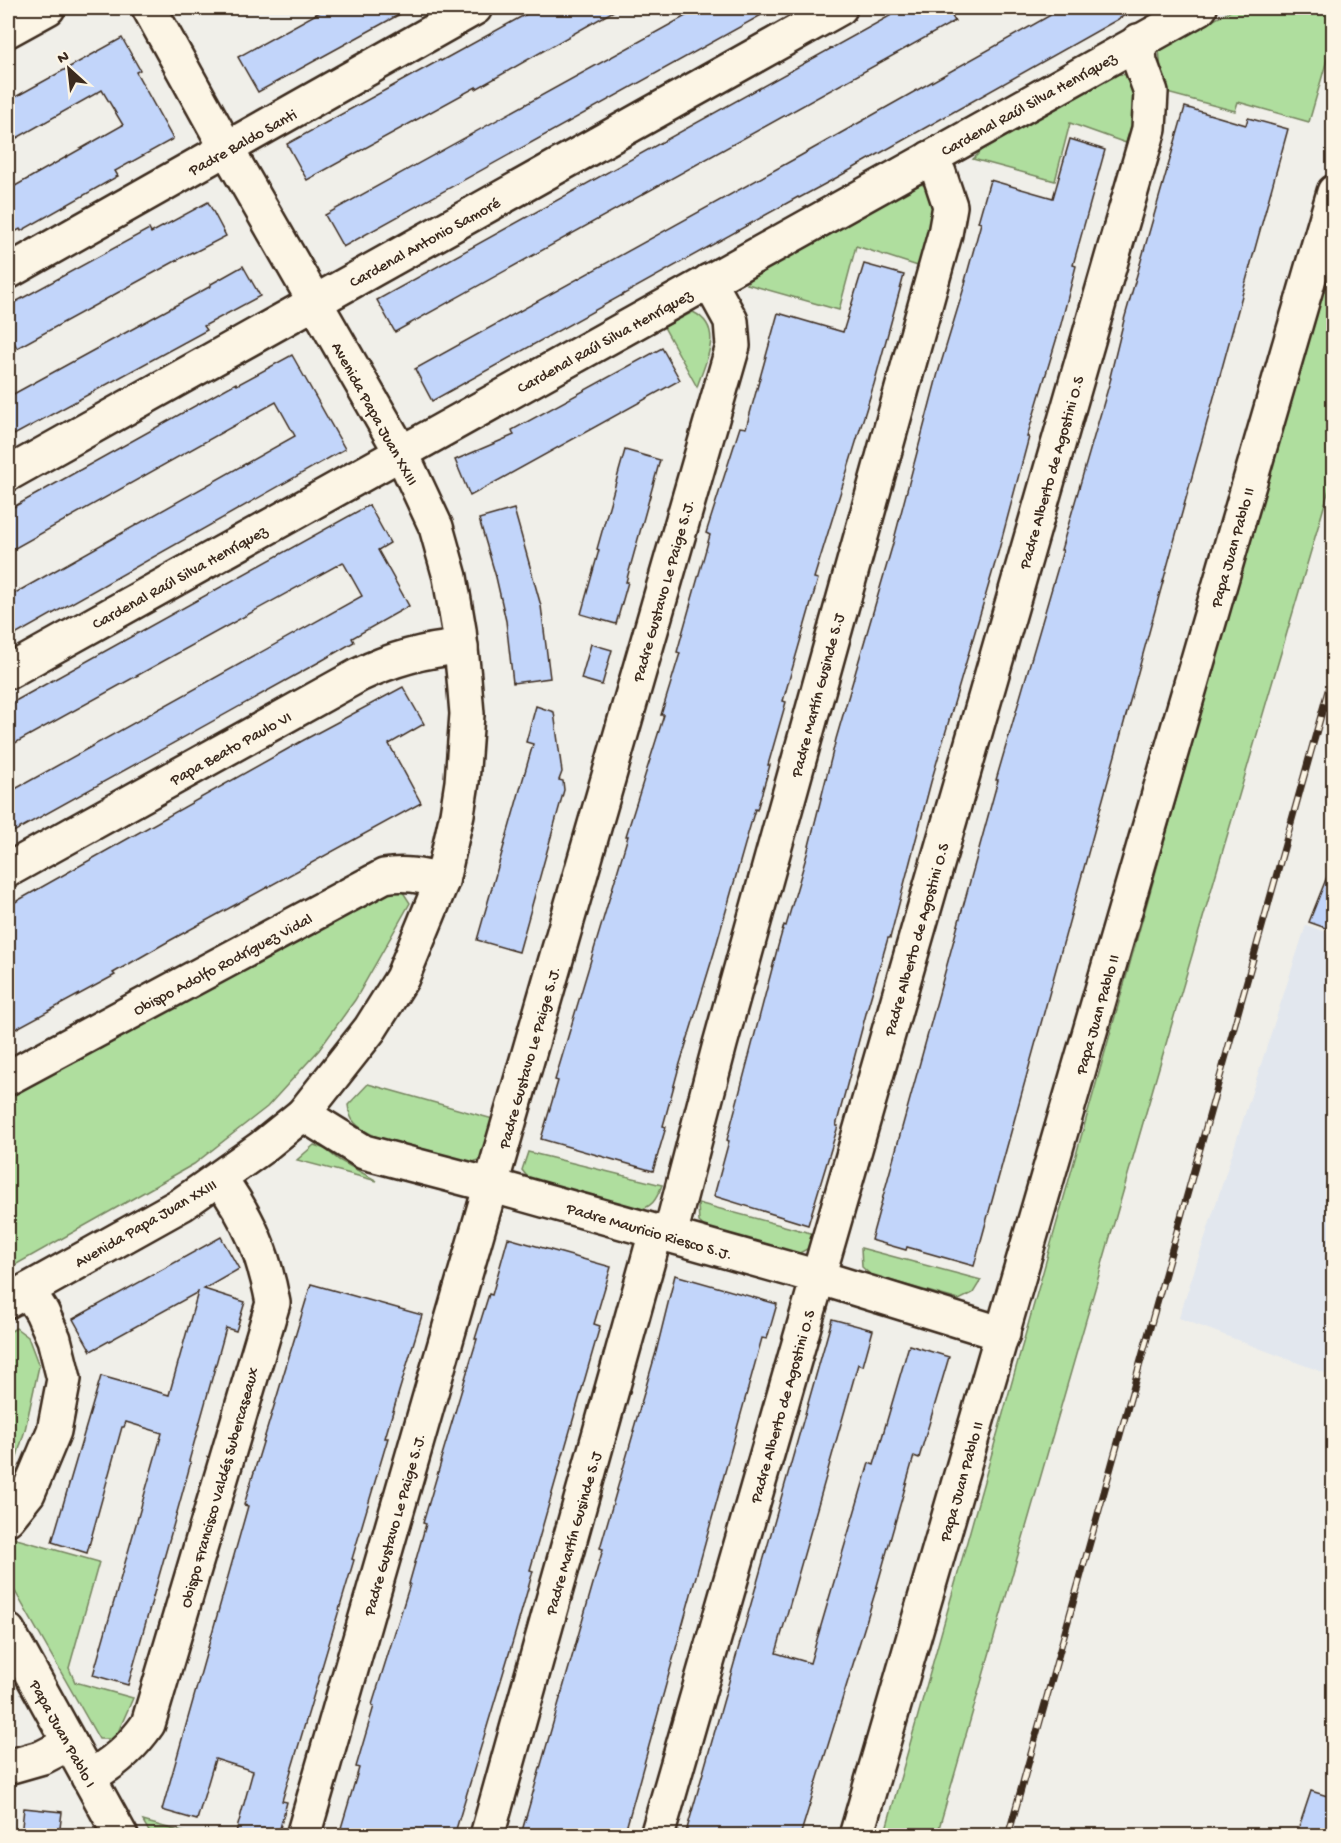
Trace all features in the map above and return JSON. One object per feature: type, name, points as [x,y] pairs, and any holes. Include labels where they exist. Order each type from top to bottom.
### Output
[{"type":"street","points":[[8,30],[48,8]]},
{"type":"street","name":"Avenida Papa Juan XXIII","points":[[18,1296],[182,1204],[220,1179],[303,1114],[370,1029],[402,978],[442,881],[462,782],[467,714],[461,647],[450,577],[436,527],[401,452],[149,8]]},
{"type":"street","name":"Padre Baldo Santi","points":[[8,272],[475,8]]},
{"type":"street","name":"Cardenal Antonio Samoré","points":[[8,474],[840,8]]},
{"type":"street","name":"Cardenal Raúl Silva Henríquez","points":[[8,672],[1200,8]]},
{"type":"street","name":"Padre Alberto de Agostini O.S","points":[[657,1836],[1149,129],[1151,92],[1140,62],[1138,41]]},
{"type":"street","name":"Padre Martín Gusinde S.J","points":[[487,1836],[723,1032],[945,234],[950,206],[939,173],[930,158]]},
{"type":"street","name":"Papa Juan Pablo II","points":[[856,1836],[1334,192]]},
{"type":"street","name":"Padre Gustavo Le Paige S.J.","points":[[303,1836],[733,346],[730,321],[709,281]]},
{"type":"street","name":"Papa Beato Paulo VI","points":[[8,870],[359,675],[411,654],[461,647]]},
{"type":"street","name":"Obispo Adolfo Rodríguez Vidal","points":[[8,1078],[384,876],[399,873],[414,874],[442,881]]},
{"type":"street","name":"Padre Mauricio Riesco S.J.","points":[[303,1114],[364,1152],[818,1277],[1003,1334]]},
{"type":"street","name":"Obispo Francisco Valdés Subercaseaux","points":[[88,1777],[126,1752],[148,1724],[273,1303],[259,1245],[235,1200],[220,1179]]},
{"type":"street","points":[[8,1518],[28,1492],[54,1431],[64,1379],[54,1339],[42,1312],[18,1296]]},
{"type":"street","name":"Papa Juan Pablo I","points":[[8,1631],[121,1836]]},
{"type":"street","points":[[8,1767],[43,1758],[70,1743]]},
{"type":"shaded area","points":[[1306,925],[1333,935],[1333,1376],[1179,1318]]},
{"type":"green space","points":[[1236,8],[1333,8],[1333,39],[1309,122],[1238,102],[1235,111],[1163,92],[1159,49]]},
{"type":"green space","points":[[1118,74],[1128,75],[1135,101],[1132,125],[1126,143],[1070,123],[1055,181],[973,159],[986,146]]},
{"type":"green space","points":[[920,184],[933,188],[937,209],[924,268],[856,246],[839,310],[747,284],[754,271]]},
{"type":"green space","points":[[1333,243],[1333,476],[937,1835],[884,1836]]},
{"type":"green space","points":[[693,312],[703,319],[711,336],[708,356],[697,387],[664,327]]},
{"type":"green space","points":[[399,886],[410,903],[355,1000],[319,1050],[267,1107],[194,1164],[8,1269],[8,1093]]},
{"type":"green space","points":[[368,1084],[493,1119],[489,1142],[484,1154],[480,1159],[466,1164],[390,1142],[364,1130],[352,1119],[348,1105]]},
{"type":"green space","points":[[314,1145],[325,1149],[339,1160],[377,1181],[297,1160]]},
{"type":"green space","points":[[528,1152],[662,1185],[653,1202],[646,1208],[636,1211],[533,1184],[522,1170]]},
{"type":"green space","points":[[698,1203],[818,1235],[809,1248],[796,1255],[708,1230],[699,1222]]},
{"type":"green space","points":[[861,1248],[981,1280],[973,1293],[959,1300],[871,1275],[862,1267]]},
{"type":"green space","points":[[16,1328],[28,1337],[39,1366],[25,1430],[8,1486],[8,1333]]},
{"type":"green space","points":[[13,1538],[99,1562],[69,1668],[75,1682],[133,1698],[115,1739],[99,1739],[8,1579],[8,1546]]},
{"type":"green space","points":[[143,1821],[193,1835],[151,1835]]},
{"type":"building","points":[[327,8],[411,8],[258,92],[238,57]]},
{"type":"building","points":[[541,8],[619,8],[476,89],[476,87],[307,180],[287,144],[440,60]]},
{"type":"building","points":[[700,8],[774,8],[343,247],[325,215]]},
{"type":"building","points":[[904,8],[947,8],[955,21],[395,332],[377,300]]},
{"type":"building","points":[[1063,8],[1138,8],[432,401],[415,369]]},
{"type":"building","points":[[122,38],[140,70],[136,72],[173,139],[115,171],[118,176],[21,231],[20,229],[8,236],[8,190],[123,125],[102,90],[8,143],[8,101]]},
{"type":"building","points":[[1185,107],[1246,125],[1248,118],[1288,129],[974,1266],[907,1247],[906,1250],[871,1240],[998,780],[996,780],[1063,550],[1061,550],[1111,378],[1124,320]]},
{"type":"building","points":[[1070,139],[1105,150],[1073,265],[1076,266],[1061,324],[1027,437],[1029,437],[998,553],[931,782],[890,938],[888,938],[867,1010],[836,1126],[838,1126],[808,1225],[714,1196],[729,1141],[727,1140],[778,946],[807,854],[836,739],[892,547],[938,373],[966,281],[981,223],[978,222],[990,180],[1053,198]]},
{"type":"building","points":[[208,202],[226,236],[192,252],[17,348],[8,330],[8,306],[149,229],[151,233]]},
{"type":"building","points":[[864,264],[904,275],[874,384],[814,578],[818,579],[783,701],[786,702],[768,765],[770,765],[679,1067],[663,1126],[666,1127],[653,1171],[541,1139],[558,1081],[555,1080],[664,715],[661,715],[680,653],[677,652],[710,535],[706,533],[740,427],[746,428],[778,313],[843,332]]},
{"type":"building","points":[[243,266],[260,296],[204,326],[207,330],[14,435],[8,423],[8,397],[211,286]]},
{"type":"building","points":[[662,348],[680,380],[470,496],[455,460],[514,435],[512,430]]},
{"type":"building","points":[[292,355],[345,449],[8,639],[8,597],[295,436],[276,402],[8,552],[8,510],[236,383],[237,385]]},
{"type":"building","points":[[625,450],[660,460],[616,624],[581,614]]},
{"type":"building","points":[[369,505],[390,543],[378,550],[409,606],[352,638],[354,642],[321,661],[8,835],[8,793],[362,596],[343,562],[8,747],[8,705]]},
{"type":"building","points":[[514,509],[541,606],[550,678],[513,683],[506,621],[479,519]]},
{"type":"building","points":[[591,644],[612,650],[602,685],[581,679]]},
{"type":"building","points":[[403,687],[424,724],[389,744],[421,803],[169,941],[113,973],[115,975],[8,1033],[8,906]]},
{"type":"building","points":[[536,706],[554,712],[562,772],[559,780],[563,781],[564,790],[519,952],[477,940],[533,744],[526,742]]},
{"type":"building","points":[[1332,864],[1334,864],[1334,931],[1309,922]]},
{"type":"building","points":[[221,1237],[239,1269],[204,1289],[245,1302],[236,1331],[226,1328],[128,1685],[93,1675],[162,1433],[126,1422],[122,1427],[87,1553],[52,1542],[101,1376],[169,1395],[198,1292],[91,1351],[73,1319]]},
{"type":"building","points":[[508,1238],[611,1267],[594,1324],[600,1326],[530,1570],[533,1571],[515,1634],[454,1836],[366,1836],[341,1828],[359,1768],[356,1767],[374,1706],[372,1705],[410,1584],[426,1524],[423,1523],[440,1462],[477,1339],[475,1339],[489,1294],[492,1295]]},
{"type":"building","points":[[675,1275],[777,1304],[767,1339],[762,1338],[624,1836],[539,1836],[522,1831],[603,1549],[600,1548],[656,1352]]},
{"type":"building","points":[[311,1284],[422,1315],[385,1438],[388,1438],[352,1559],[354,1560],[282,1801],[287,1802],[278,1836],[235,1836],[253,1771],[215,1759],[197,1820],[162,1810],[248,1506],[244,1505]]},
{"type":"building","points":[[832,1319],[873,1330],[863,1366],[858,1364],[776,1653],[810,1663],[869,1463],[874,1465],[909,1345],[949,1357],[919,1458],[914,1456],[875,1593],[800,1836],[685,1836]]},
{"type":"building","points":[[1311,1791],[1334,1798],[1334,1836],[1296,1836]]},
{"type":"building","points":[[24,1808],[62,1812],[59,1836],[21,1836]]},
{"type":"railway","points":[[1008,1836],[1334,669]]}]
